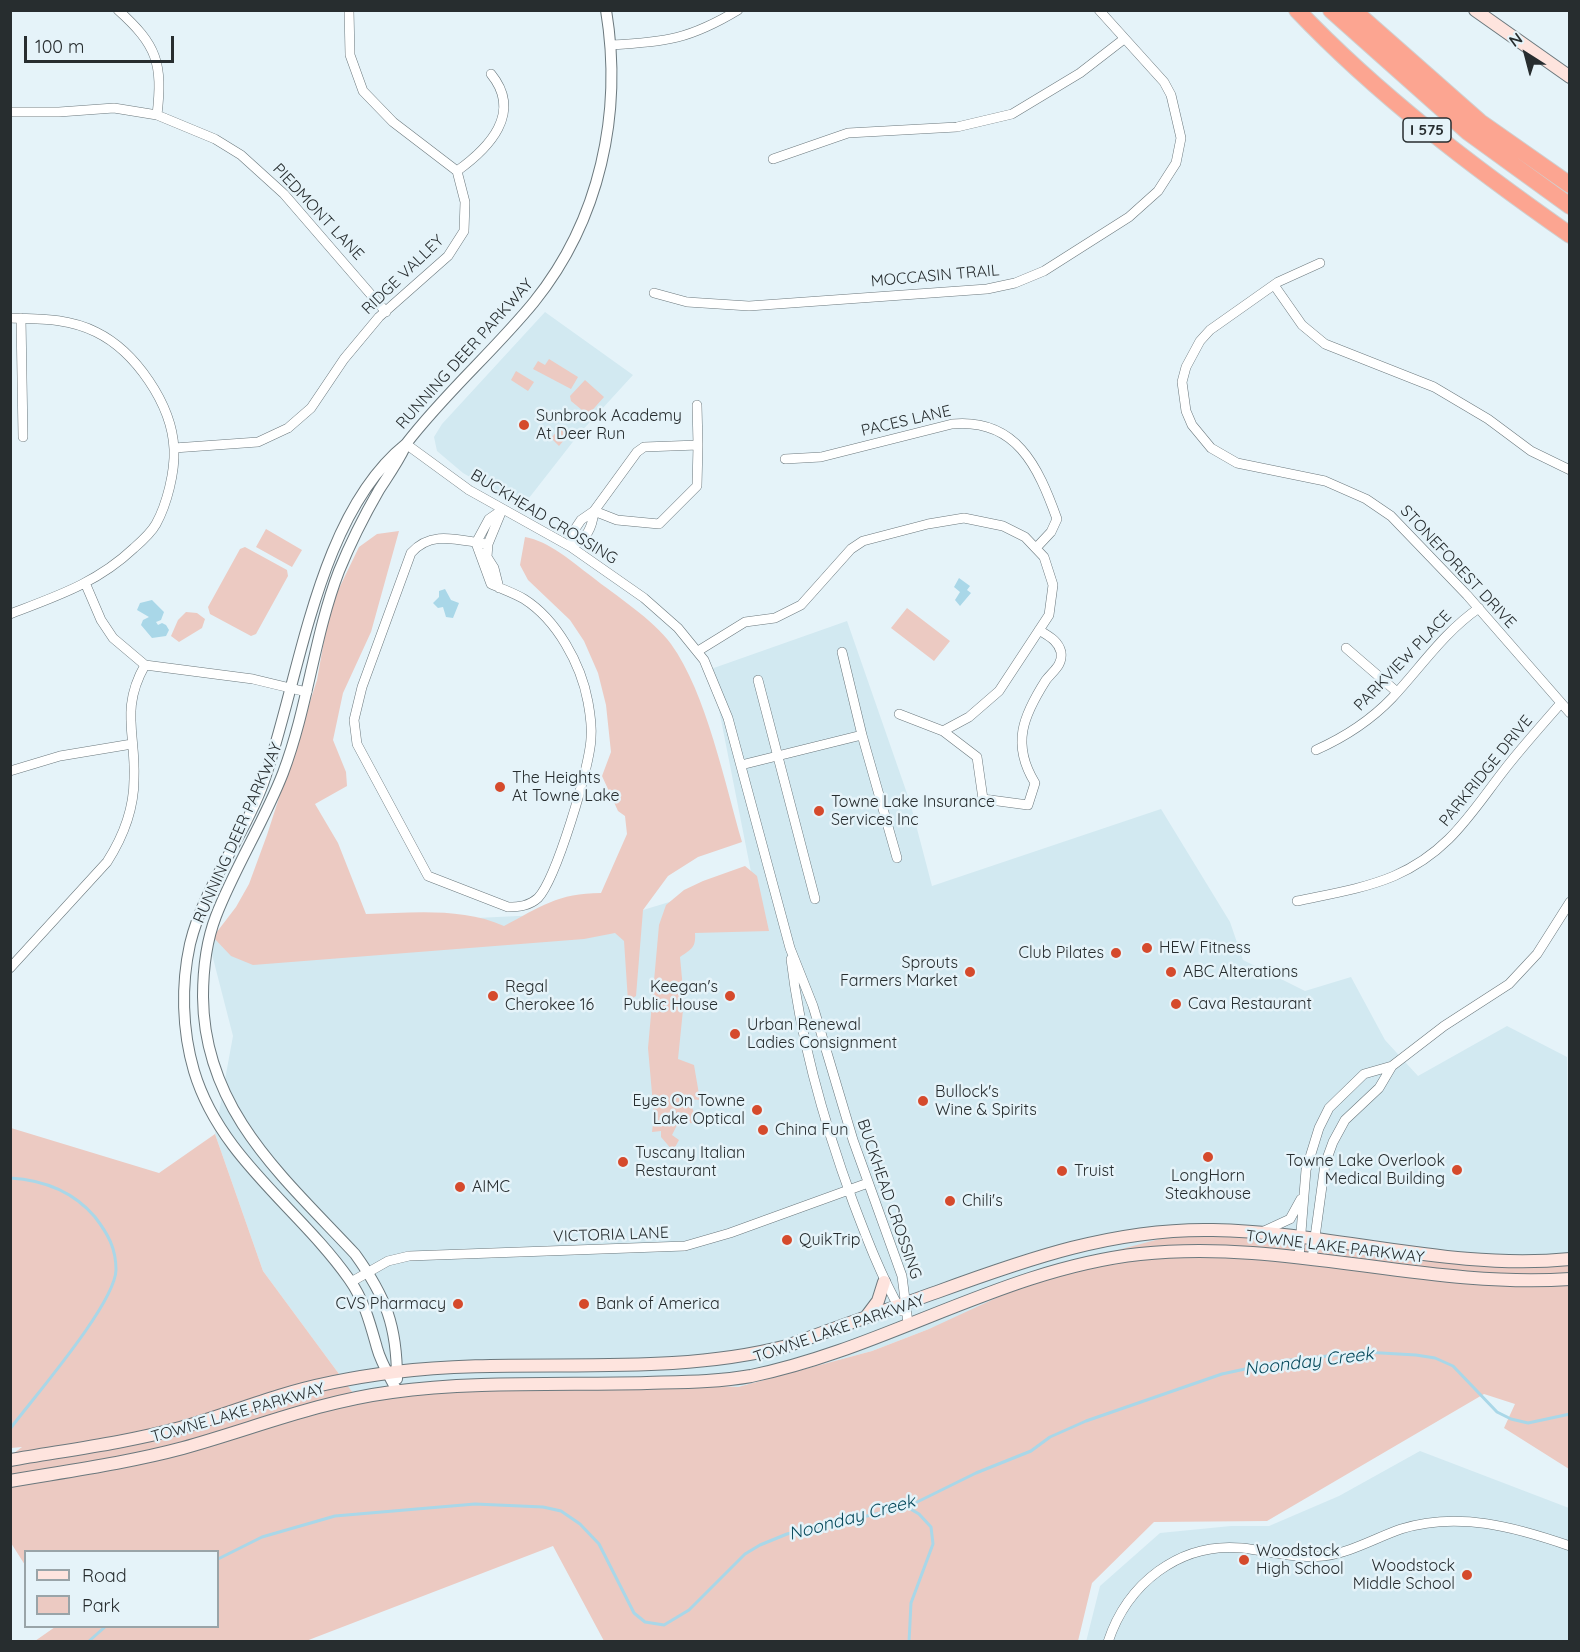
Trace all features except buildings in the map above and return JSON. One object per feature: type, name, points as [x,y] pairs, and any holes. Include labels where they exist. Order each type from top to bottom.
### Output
[{"type":"highway","name":"I 575","points":[[1297,10],[1340,53],[1421,124],[1505,190],[1569,235]]},
{"type":"highway","points":[[1330,10],[1468,132],[1569,206]]},
{"type":"highway","name":"I 575","points":[[1353,10],[1480,122],[1569,185]]},
{"type":"highway","points":[[1480,122],[1505,131],[1569,175]]},
{"type":"main road","points":[[1479,12],[1569,77]]},
{"type":"main road","name":"TOWNE LAKE PARKWAY","points":[[10,1460],[179,1428],[300,1390],[392,1372],[724,1359],[788,1346],[1017,1262],[1088,1242],[1182,1230],[1260,1233],[1484,1261],[1569,1259]]},
{"type":"main road","name":"TOWNE LAKE PARKWAY","points":[[10,1480],[158,1454],[291,1413],[397,1391],[728,1379],[752,1376],[802,1361],[1043,1275],[1116,1257],[1216,1250],[1299,1257],[1477,1280],[1569,1279]]},
{"type":"main road","points":[[866,1317],[878,1301],[884,1282]]},
{"type":"street","points":[[118,10],[142,33],[157,58],[157,115]]},
{"type":"street","points":[[349,10],[350,55],[363,91],[393,122],[457,171],[482,153],[504,115],[500,85],[491,74]]},
{"type":"street","name":"RUNNING DEER PARKWAY","points":[[397,1391],[392,1372],[377,1349],[366,1311],[351,1282],[315,1236],[239,1156],[222,1133],[200,1088],[186,1029],[184,992],[194,929],[210,887],[256,800],[322,579],[342,533],[390,457],[406,444],[533,303],[573,242],[594,188],[607,136],[611,99],[611,45],[606,10]]},
{"type":"street","points":[[611,45],[683,38],[701,32],[738,10]]},
{"type":"street","name":"MOCCASIN TRAIL","points":[[654,293],[687,302],[749,306],[987,289],[1015,283],[1044,271],[1148,202],[1169,177],[1176,163],[1181,138],[1171,95],[1164,82],[1099,10]]},
{"type":"street","points":[[773,159],[848,133],[957,127],[1012,114],[1080,73],[1124,39]]},
{"type":"street","name":"PIEDMONT LANE","points":[[10,112],[59,112],[114,108],[157,115],[215,139],[262,173],[284,194],[386,312]]},
{"type":"street","name":"RIDGE VALLEY","points":[[174,448],[258,442],[288,428],[311,408],[344,359],[386,312],[448,256],[464,231],[465,202],[457,171]]},
{"type":"street","name":"STONEFOREST DRIVE","points":[[1320,263],[1274,285],[1210,330],[1192,353],[1186,367],[1182,389],[1186,411],[1192,425],[1211,448],[1237,463],[1325,481],[1378,507],[1402,525],[1479,608],[1569,713]]},
{"type":"street","points":[[1274,285],[1302,325],[1325,344],[1434,387],[1479,413],[1532,451],[1569,470]]},
{"type":"street","points":[[10,318],[48,319],[75,324],[95,332],[128,354],[154,387],[174,448],[170,485],[156,524],[121,560],[86,585],[10,614]]},
{"type":"street","points":[[21,318],[23,437]]},
{"type":"street","points":[[594,511],[617,520],[659,524],[698,486],[697,405]]},
{"type":"street","name":"PACES LANE","points":[[785,459],[821,457],[952,424],[967,423],[996,429],[1020,447],[1031,463],[1047,492],[1057,519],[1051,532],[1036,548]]},
{"type":"street","name":"RUNNING DEER PARKWAY","points":[[392,1372],[397,1345],[391,1321],[368,1272],[355,1254],[263,1154],[237,1119],[218,1080],[204,1031],[203,978],[209,938],[224,897],[256,836],[292,748],[339,571],[366,514],[406,444]]},
{"type":"street","name":"BUCKHEAD CROSSING","points":[[406,444],[456,481],[502,510],[571,547],[661,612],[698,651],[711,673],[741,765],[790,948],[813,1006],[843,1108],[902,1276],[902,1305],[908,1323]]},
{"type":"street","points":[[571,547],[573,532],[594,511],[644,447],[698,445]]},
{"type":"street","points":[[488,544],[476,543],[442,536],[418,545],[411,553],[362,687],[354,720],[357,744],[428,876],[508,907],[521,907],[531,904],[540,896],[549,878],[585,774],[591,739],[588,701],[577,668],[563,640],[545,616],[523,599],[491,584],[476,543],[489,519],[502,510]]},
{"type":"street","points":[[499,588],[494,567],[487,557],[488,544],[502,510]]},
{"type":"street","points":[[698,651],[745,622],[775,618],[801,604],[851,549],[863,541],[928,524],[964,518],[1003,526],[1036,548],[1050,571],[1053,585],[1049,615],[999,691],[969,717],[944,731]]},
{"type":"street","points":[[86,585],[101,620],[113,638],[145,665],[253,679],[307,692]]},
{"type":"street","name":"PARKVIEW PLACE","points":[[1316,750],[1360,726],[1397,692],[1459,622],[1479,608]]},
{"type":"street","points":[[899,714],[944,731],[977,758],[983,799],[1028,805],[1035,783],[1027,771],[1020,744],[1022,729],[1047,678],[1058,668],[1061,653],[1055,640],[1039,630]]},
{"type":"street","points":[[1346,648],[1397,692]]},
{"type":"street","points":[[842,652],[862,735],[897,858]]},
{"type":"street","points":[[10,968],[107,862],[115,850],[127,823],[132,801],[134,778],[129,714],[133,692],[145,665]]},
{"type":"street","points":[[758,680],[815,899]]},
{"type":"street","name":"PARKRIDGE DRIVE","points":[[1297,901],[1382,880],[1409,868],[1435,852],[1468,821],[1503,771],[1561,703]]},
{"type":"street","points":[[741,765],[862,735]]},
{"type":"street","points":[[10,771],[60,756],[132,744]]},
{"type":"street","points":[[1260,1233],[1290,1219],[1303,1191],[1312,1146],[1329,1108],[1364,1074],[1392,1066],[1444,1026],[1509,984],[1537,954],[1569,902]]},
{"type":"street","name":"BUCKHEAD CROSSING","points":[[790,948],[797,1012],[822,1110],[884,1282],[902,1305]]},
{"type":"street","points":[[1299,1257],[1308,1238],[1325,1164],[1333,1142],[1345,1120],[1379,1088],[1392,1066]]},
{"type":"street","name":"VICTORIA LANE","points":[[351,1282],[388,1262],[409,1256],[685,1246],[730,1233],[868,1183]]},
{"type":"street","points":[[1303,1191],[1312,1259]]},
{"type":"street","points":[[1108,1641],[1124,1606],[1151,1576],[1179,1558],[1207,1550],[1240,1548],[1298,1556],[1325,1556],[1418,1525],[1462,1520],[1491,1524],[1569,1546]]},
{"type":"shaded area","points":[[545,312],[633,375],[579,434],[522,507],[463,473],[437,451],[434,437],[442,424]]},
{"type":"shaded area","points":[[847,621],[910,802],[932,886],[1161,809],[1230,922],[1243,960],[1305,991],[1351,977],[1385,1040],[1418,1076],[1507,1026],[1567,1057],[1569,1258],[1465,1253],[1296,1234],[929,1329],[872,1351],[738,1387],[644,1382],[356,1397],[263,1271],[215,1134],[233,1036],[206,931],[643,910],[752,877],[711,669]]},
{"type":"shaded area","points":[[1420,1451],[1569,1508],[1569,1641],[1086,1642],[1100,1586],[1160,1533],[1231,1526],[1269,1526],[1339,1496]]},
{"type":"green space","points":[[549,359],[578,377],[571,389],[533,369],[538,361],[545,365]]},
{"type":"green space","points":[[516,371],[534,382],[528,391],[511,380]]},
{"type":"green space","points":[[585,380],[604,397],[588,415],[571,401],[570,396]]},
{"type":"green space","points":[[562,426],[570,433],[559,446],[551,438]]},
{"type":"green space","points":[[266,529],[302,550],[292,567],[256,547]]},
{"type":"green space","points":[[399,531],[371,632],[343,693],[333,740],[346,772],[347,786],[315,804],[338,843],[366,914],[436,912],[471,916],[504,926],[561,898],[601,893],[627,834],[625,816],[618,811],[602,776],[611,752],[606,705],[598,673],[584,641],[570,620],[528,580],[520,565],[525,537],[534,539],[560,553],[634,608],[671,644],[683,664],[704,712],[742,842],[698,857],[668,876],[643,910],[636,996],[628,1001],[624,941],[615,933],[584,939],[253,965],[231,956],[213,937],[236,907],[249,884],[267,835],[317,680],[330,607],[359,547],[377,534]]},
{"type":"green space","points":[[245,547],[287,570],[288,576],[256,634],[251,636],[210,614],[208,607],[240,549]]},
{"type":"green space","points":[[907,608],[950,641],[934,661],[891,628]]},
{"type":"green space","points":[[186,612],[197,613],[205,619],[202,628],[179,642],[171,636],[178,620]]},
{"type":"green space","points":[[745,866],[757,876],[769,931],[695,933],[695,942],[692,947],[680,957],[684,1000],[678,1059],[694,1065],[700,1100],[689,1099],[698,1124],[690,1123],[683,1113],[677,1112],[677,1125],[672,1135],[679,1140],[673,1151],[661,1137],[661,1131],[652,1132],[654,1116],[648,1048],[659,925],[666,905],[684,890]]},
{"type":"green space","points":[[11,1128],[159,1173],[215,1134],[263,1271],[356,1397],[644,1382],[738,1387],[872,1351],[929,1329],[1076,1261],[1167,1237],[1296,1234],[1465,1253],[1569,1258],[1569,1469],[1504,1428],[1515,1404],[1484,1394],[1267,1521],[1154,1522],[1092,1583],[1078,1641],[604,1641],[553,1546],[306,1641],[35,1641],[54,1628],[219,1628],[219,1550],[24,1550],[24,1563],[11,1543],[10,1456],[22,1447],[11,1448]]},
{"type":"water","points":[[959,578],[970,586],[967,590],[971,593],[960,606],[955,600],[960,592],[954,587]]},
{"type":"water","points":[[445,589],[451,600],[459,603],[453,618],[446,617],[443,607],[438,608],[433,603],[439,597],[439,591]]},
{"type":"water","points":[[152,600],[164,612],[161,620],[156,622],[158,625],[162,623],[166,625],[169,630],[166,636],[152,638],[141,625],[143,620],[149,617],[137,610],[140,603]]},
{"type":"waterway","name":"Noonday Creek","points":[[10,1178],[46,1184],[77,1200],[95,1217],[107,1235],[115,1255],[116,1270],[112,1285],[88,1327],[10,1429]]},
{"type":"waterway","name":"Noonday Creek","points":[[219,1558],[262,1537],[335,1516],[475,1504],[543,1507],[561,1511],[580,1524],[599,1544],[634,1613],[645,1622],[664,1625],[689,1610],[745,1554],[760,1545],[787,1534],[907,1507],[976,1473],[1031,1451],[1050,1437],[1086,1421],[1222,1374],[1282,1361],[1364,1352],[1416,1355],[1435,1358],[1453,1366],[1497,1412],[1511,1419],[1528,1423],[1570,1414]]},
{"type":"waterway","points":[[907,1507],[919,1514],[931,1527],[933,1544],[911,1603],[909,1642]]},
{"type":"waterway","name":"Noonday Creek","points":[[88,1642],[104,1628]]},
{"type":"place","name":"Sunbrook Academy At Deer Run","points":[[524,425]]},
{"type":"place","name":"The Heights At Towne Lake","points":[[500,787]]},
{"type":"place","name":"Towne Lake Insurance Services Inc","points":[[819,811]]},
{"type":"place","name":"HEW Fitness","points":[[1147,948]]},
{"type":"place","name":"Club Pilates","points":[[1116,953]]},
{"type":"place","name":"Sprouts Farmers Market","points":[[970,972]]},
{"type":"place","name":"ABC Alterations","points":[[1171,972]]},
{"type":"place","name":"Regal Cherokee 16","points":[[493,996]]},
{"type":"place","name":"Keegan's Public House","points":[[730,996]]},
{"type":"place","name":"Cava Restaurant","points":[[1176,1004]]},
{"type":"place","name":"Urban Renewal Ladies Consignment","points":[[735,1034]]},
{"type":"place","name":"Bullock's Wine & Spirits","points":[[923,1101]]},
{"type":"place","name":"Eyes On Towne Lake Optical","points":[[757,1110]]},
{"type":"place","name":"China Fun","points":[[763,1130]]},
{"type":"place","name":"LongHorn Steakhouse","points":[[1208,1157]]},
{"type":"place","name":"Tuscany Italian Restaurant","points":[[623,1162]]},
{"type":"place","name":"Towne Lake Overlook Medical Building","points":[[1457,1170]]},
{"type":"place","name":"Truist","points":[[1062,1171]]},
{"type":"place","name":"AIMC","points":[[460,1187]]},
{"type":"place","name":"Chili's","points":[[950,1201]]},
{"type":"place","name":"QuikTrip","points":[[787,1240]]},
{"type":"place","name":"CVS Pharmacy","points":[[458,1304]]},
{"type":"place","name":"Bank of America","points":[[584,1304]]},
{"type":"place","name":"Woodstock High School","points":[[1244,1560]]},
{"type":"place","name":"Woodstock Middle School","points":[[1467,1575]]}]
